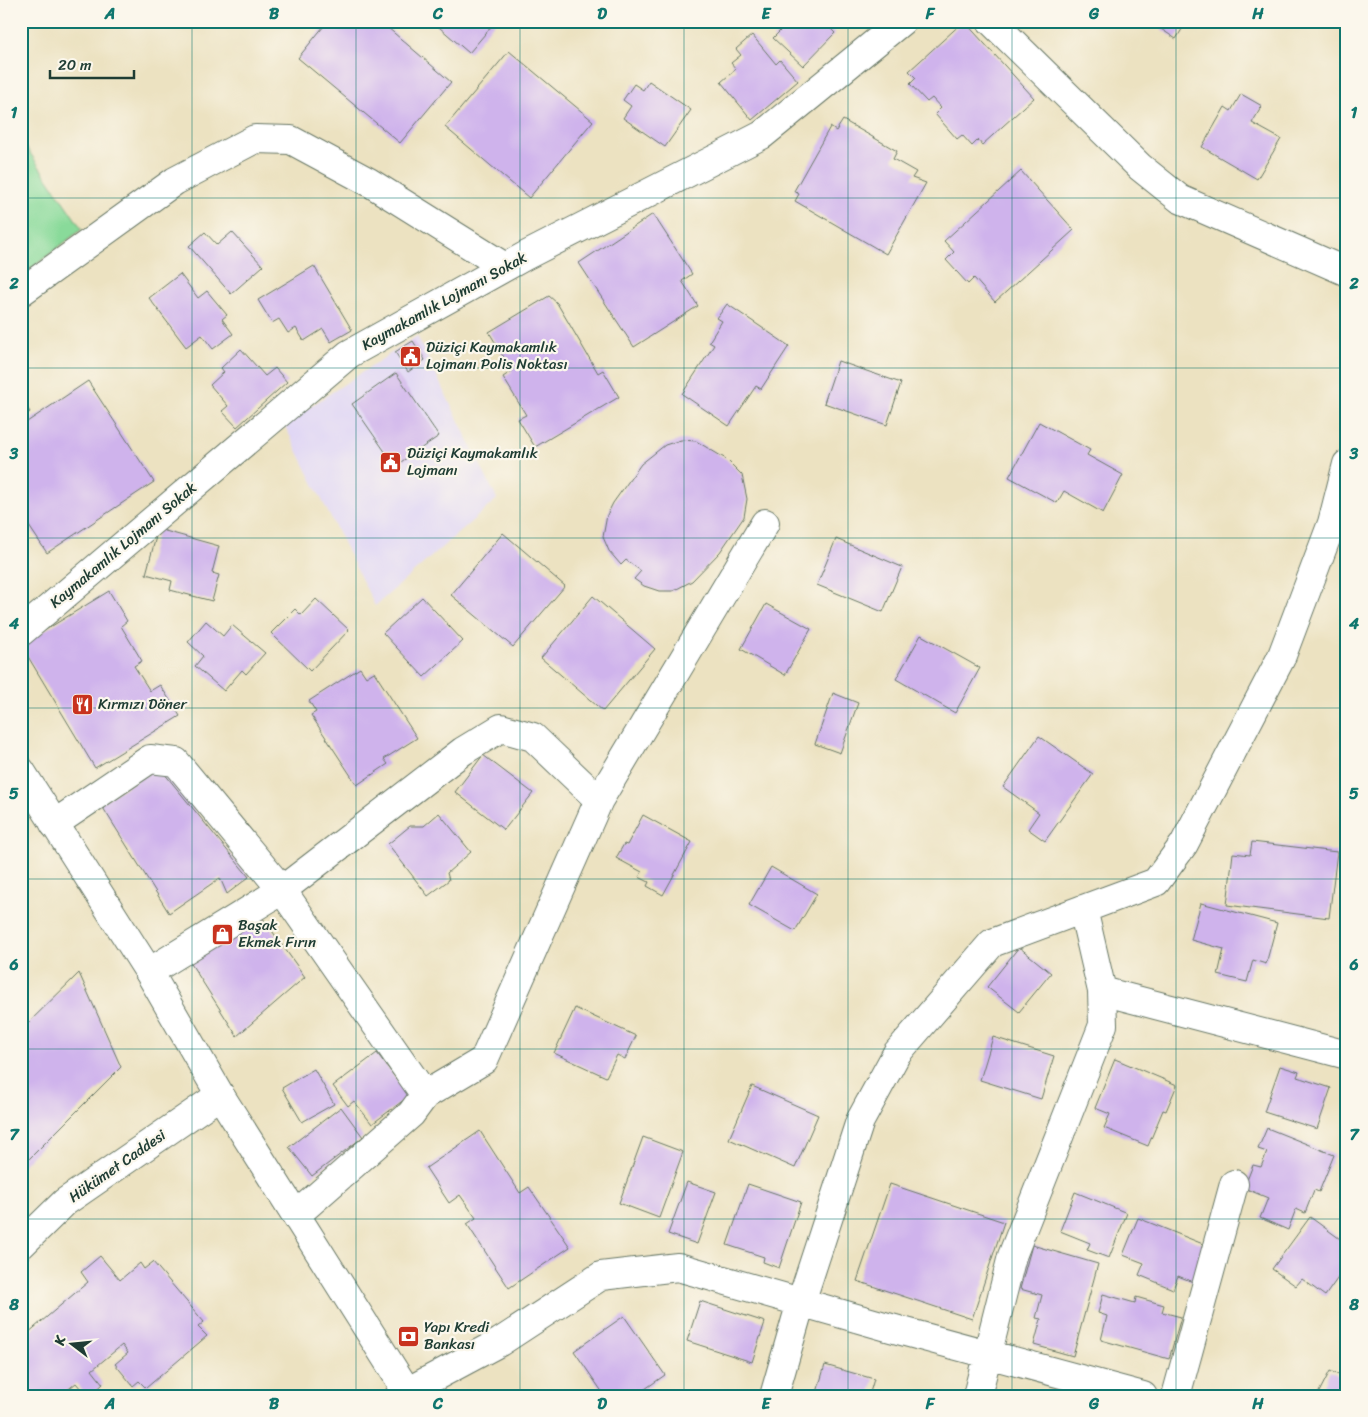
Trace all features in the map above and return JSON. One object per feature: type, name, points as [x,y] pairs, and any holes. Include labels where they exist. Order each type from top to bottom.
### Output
[{"type":"street","name":"Kaymakamlık Lojmanı Sokak","points":[[21,632],[349,354],[505,267],[762,135],[902,21]]},
{"type":"street","points":[[991,21],[1140,168],[1180,199],[1347,272]]},
{"type":"street","points":[[21,292],[175,181],[255,139],[291,140],[369,182],[505,267]]},
{"type":"street","points":[[774,1396],[800,1302],[860,1121],[897,1053],[992,943],[1156,882],[1184,844],[1281,658],[1332,523],[1347,464]]},
{"type":"street","points":[[296,1215],[411,1114],[425,1095],[484,1060],[598,800],[765,523]]},
{"type":"street","points":[[149,972],[282,890],[463,751],[501,728],[534,737],[598,800]]},
{"type":"street","points":[[54,824],[150,759],[176,762],[282,890],[425,1095]]},
{"type":"street","points":[[21,772],[149,972],[220,1095],[405,1394],[500,1342],[601,1276],[678,1267],[1143,1396]]},
{"type":"street","points":[[977,1396],[1012,1256],[1102,1026],[1102,991],[1083,909]]},
{"type":"street","points":[[1102,991],[1347,1055]]},
{"type":"street","name":"Hükümet Caddesi","points":[[21,1245],[65,1202],[220,1095]]},
{"type":"street","points":[[1176,1396],[1234,1184]]},
{"type":"shaded area","name":"Düziçi Kaymakamlık Lojmanı","points":[[417,336],[497,499],[375,606],[284,424]]},
{"type":"green space","points":[[21,140],[82,229],[21,276]]},
{"type":"building","points":[[328,21],[380,21],[451,82],[400,143],[298,58]]},
{"type":"building","points":[[432,21],[496,21],[469,53]]},
{"type":"building","points":[[775,21],[823,21],[835,33],[803,66],[773,38],[780,31],[772,24]]},
{"type":"building","points":[[964,21],[1034,98],[982,145],[978,140],[972,146],[962,135],[957,139],[935,114],[941,108],[932,98],[927,102],[910,84],[916,78],[909,71]]},
{"type":"building","points":[[1149,21],[1187,21],[1176,39]]},
{"type":"building","points":[[752,35],[776,64],[780,60],[798,81],[752,120],[721,82],[736,69],[731,63],[741,55],[736,49]]},
{"type":"building","points":[[509,51],[593,121],[529,198],[445,127]]},
{"type":"building","points":[[649,81],[691,110],[665,147],[623,118],[631,106],[623,100],[634,84],[643,90]]},
{"type":"building","points":[[1241,94],[1262,106],[1252,123],[1281,139],[1257,179],[1202,147],[1225,107],[1231,111]]},
{"type":"building","points":[[843,120],[897,151],[893,159],[916,172],[912,178],[926,183],[886,254],[795,201],[799,194],[794,191],[830,127],[836,131]]},
{"type":"building","points":[[1021,171],[1074,230],[995,302],[974,278],[968,284],[946,260],[954,252],[944,241]]},
{"type":"building","points":[[653,214],[692,274],[682,281],[698,306],[634,347],[579,263]]},
{"type":"building","points":[[205,232],[217,245],[232,232],[263,266],[231,294],[189,246]]},
{"type":"building","points":[[314,266],[352,330],[331,342],[323,329],[304,341],[296,328],[288,333],[279,319],[272,323],[258,300]]},
{"type":"building","points":[[180,274],[198,298],[207,291],[227,315],[222,319],[233,334],[213,349],[202,335],[186,347],[149,298]]},
{"type":"building","points":[[549,296],[557,303],[598,373],[603,370],[619,397],[535,447],[518,419],[526,415],[503,377],[512,371],[489,332]]},
{"type":"building","points":[[727,304],[789,346],[761,389],[756,386],[729,426],[682,394],[714,345],[709,342],[722,321],[717,318]]},
{"type":"building","name":"Düziçi Kaymakamlık Lojmanı Polis Noktası","points":[[413,341],[425,360],[408,372],[395,352]]},
{"type":"building","points":[[241,349],[265,376],[275,368],[287,382],[237,427],[222,411],[228,406],[210,385],[224,372],[221,368]]},
{"type":"building","points":[[838,361],[901,383],[887,425],[824,403]]},
{"type":"building","name":"Düziçi Kaymakamlık Lojmanı","points":[[396,373],[439,436],[395,466],[352,404]]},
{"type":"building","points":[[88,381],[154,482],[47,553],[21,514],[21,508],[28,504],[21,493],[21,426]]},
{"type":"building","points":[[21,399],[30,412],[21,419]]},
{"type":"building","points":[[1039,422],[1090,450],[1087,455],[1123,475],[1103,513],[1064,491],[1057,503],[1009,477]]},
{"type":"building","points":[[681,440],[696,441],[726,459],[742,475],[747,499],[744,517],[720,552],[692,581],[673,591],[659,591],[644,586],[634,579],[641,571],[626,560],[621,565],[609,551],[603,537],[607,515],[613,503],[641,464],[665,445]]},
{"type":"building","points":[[158,529],[219,546],[212,573],[219,575],[212,601],[170,590],[172,581],[146,574]]},
{"type":"building","points":[[503,533],[565,586],[513,647],[451,595]]},
{"type":"building","points":[[836,539],[902,567],[883,612],[817,585]]},
{"type":"building","points":[[109,591],[127,621],[121,626],[142,661],[134,666],[150,691],[160,685],[180,716],[95,768],[21,645]]},
{"type":"building","points":[[593,596],[655,649],[603,711],[541,658]]},
{"type":"building","points":[[422,597],[463,641],[424,677],[383,633]]},
{"type":"building","points":[[316,599],[349,630],[310,671],[271,633],[295,609],[301,615]]},
{"type":"building","points":[[766,604],[811,629],[785,675],[741,649]]},
{"type":"building","points":[[206,621],[223,636],[232,625],[265,653],[246,674],[242,670],[224,691],[195,666],[203,656],[188,642]]},
{"type":"building","points":[[921,635],[980,668],[955,713],[896,679]]},
{"type":"building","points":[[360,668],[366,677],[374,672],[417,738],[384,759],[388,764],[357,785],[311,715],[316,712],[309,701]]},
{"type":"building","points":[[833,693],[858,703],[840,753],[815,744]]},
{"type":"building","points":[[1039,736],[1093,774],[1045,841],[1028,829],[1039,813],[1003,787]]},
{"type":"building","points":[[483,755],[533,793],[504,830],[455,792]]},
{"type":"building","points":[[159,767],[249,877],[227,894],[220,878],[169,913],[100,803]]},
{"type":"building","points":[[439,813],[471,852],[447,873],[449,880],[428,896],[388,844],[410,826],[424,826]]},
{"type":"building","points":[[643,815],[692,842],[663,895],[647,886],[649,882],[639,877],[642,872],[616,858],[624,844],[627,845]]},
{"type":"building","points":[[1252,842],[1337,852],[1329,918],[1227,905],[1233,853],[1250,855]]},
{"type":"building","points":[[771,867],[817,894],[795,931],[749,905]]},
{"type":"building","points":[[1201,903],[1277,923],[1266,964],[1253,960],[1247,982],[1218,975],[1224,949],[1191,940]]},
{"type":"building","points":[[260,914],[305,977],[237,1036],[188,959]]},
{"type":"building","points":[[1019,947],[1051,973],[1019,1012],[987,987]]},
{"type":"building","points":[[79,973],[121,1067],[21,1167],[21,1030]]},
{"type":"building","points":[[575,1008],[636,1036],[625,1059],[617,1055],[606,1077],[554,1053]]},
{"type":"building","points":[[993,1037],[1054,1056],[1041,1099],[980,1080]]},
{"type":"building","points":[[377,1053],[409,1096],[372,1124],[354,1101],[348,1106],[333,1086]]},
{"type":"building","points":[[1115,1059],[1177,1085],[1166,1111],[1163,1110],[1148,1146],[1104,1128],[1110,1114],[1095,1108]]},
{"type":"building","points":[[1280,1066],[1299,1072],[1297,1077],[1331,1088],[1317,1129],[1264,1112]]},
{"type":"building","points":[[314,1069],[334,1104],[302,1122],[282,1088]]},
{"type":"building","points":[[752,1086],[818,1115],[795,1168],[729,1139]]},
{"type":"building","points":[[341,1107],[363,1137],[312,1176],[289,1147]]},
{"type":"building","points":[[1267,1128],[1334,1155],[1319,1192],[1314,1190],[1305,1213],[1296,1209],[1288,1230],[1260,1218],[1268,1198],[1244,1188],[1253,1165],[1261,1167],[1267,1152],[1258,1149]]},
{"type":"building","points":[[480,1131],[520,1193],[529,1187],[570,1247],[509,1288],[467,1224],[476,1218],[460,1195],[449,1203],[426,1168]]},
{"type":"building","points":[[643,1137],[683,1152],[659,1218],[619,1203]]},
{"type":"building","points":[[687,1182],[716,1192],[697,1244],[668,1234]]},
{"type":"building","points":[[748,1184],[801,1202],[779,1268],[763,1262],[764,1257],[727,1245]]},
{"type":"building","points":[[890,1184],[1004,1222],[972,1319],[857,1281]]},
{"type":"building","points":[[1075,1192],[1127,1213],[1109,1258],[1087,1250],[1090,1243],[1060,1231]]},
{"type":"building","points":[[1310,1217],[1347,1244],[1347,1265],[1325,1296],[1302,1279],[1296,1286],[1272,1269]]},
{"type":"building","points":[[1138,1218],[1208,1246],[1193,1282],[1178,1276],[1173,1289],[1139,1275],[1144,1263],[1123,1255]]},
{"type":"building","points":[[1032,1245],[1098,1264],[1073,1356],[1034,1345],[1041,1319],[1036,1318],[1042,1295],[1020,1289]]},
{"type":"building","points":[[100,1256],[120,1280],[140,1263],[144,1269],[153,1262],[204,1322],[198,1327],[207,1336],[146,1388],[139,1381],[133,1386],[115,1364],[128,1353],[122,1345],[92,1370],[103,1384],[90,1396],[87,1396],[76,1383],[60,1396],[21,1396],[21,1339],[88,1282],[81,1272]]},
{"type":"building","points":[[1103,1294],[1135,1303],[1136,1297],[1164,1305],[1162,1312],[1181,1317],[1169,1359],[1101,1340],[1107,1316],[1098,1313]]},
{"type":"building","points":[[700,1301],[765,1322],[752,1362],[687,1341]]},
{"type":"building","points":[[624,1316],[665,1375],[635,1396],[605,1396],[574,1351]]},
{"type":"building","points":[[825,1365],[874,1379],[869,1396],[816,1396]]},
{"type":"building","points":[[1330,1371],[1347,1379],[1347,1396],[1317,1396]]},
{"type":"place","name":"Düziçi Kaymakamlık Lojmanı Polis Noktası","points":[[410,356]]},
{"type":"place","name":"Düziçi Kaymakamlık Lojmanı","points":[[391,462]]},
{"type":"place","name":"Kırmızı Döner","points":[[82,704]]},
{"type":"place","name":"Başak Ekmek Fırın","points":[[222,934]]},
{"type":"place","name":"Yapı Kredi Bankası","points":[[408,1336]]}]
